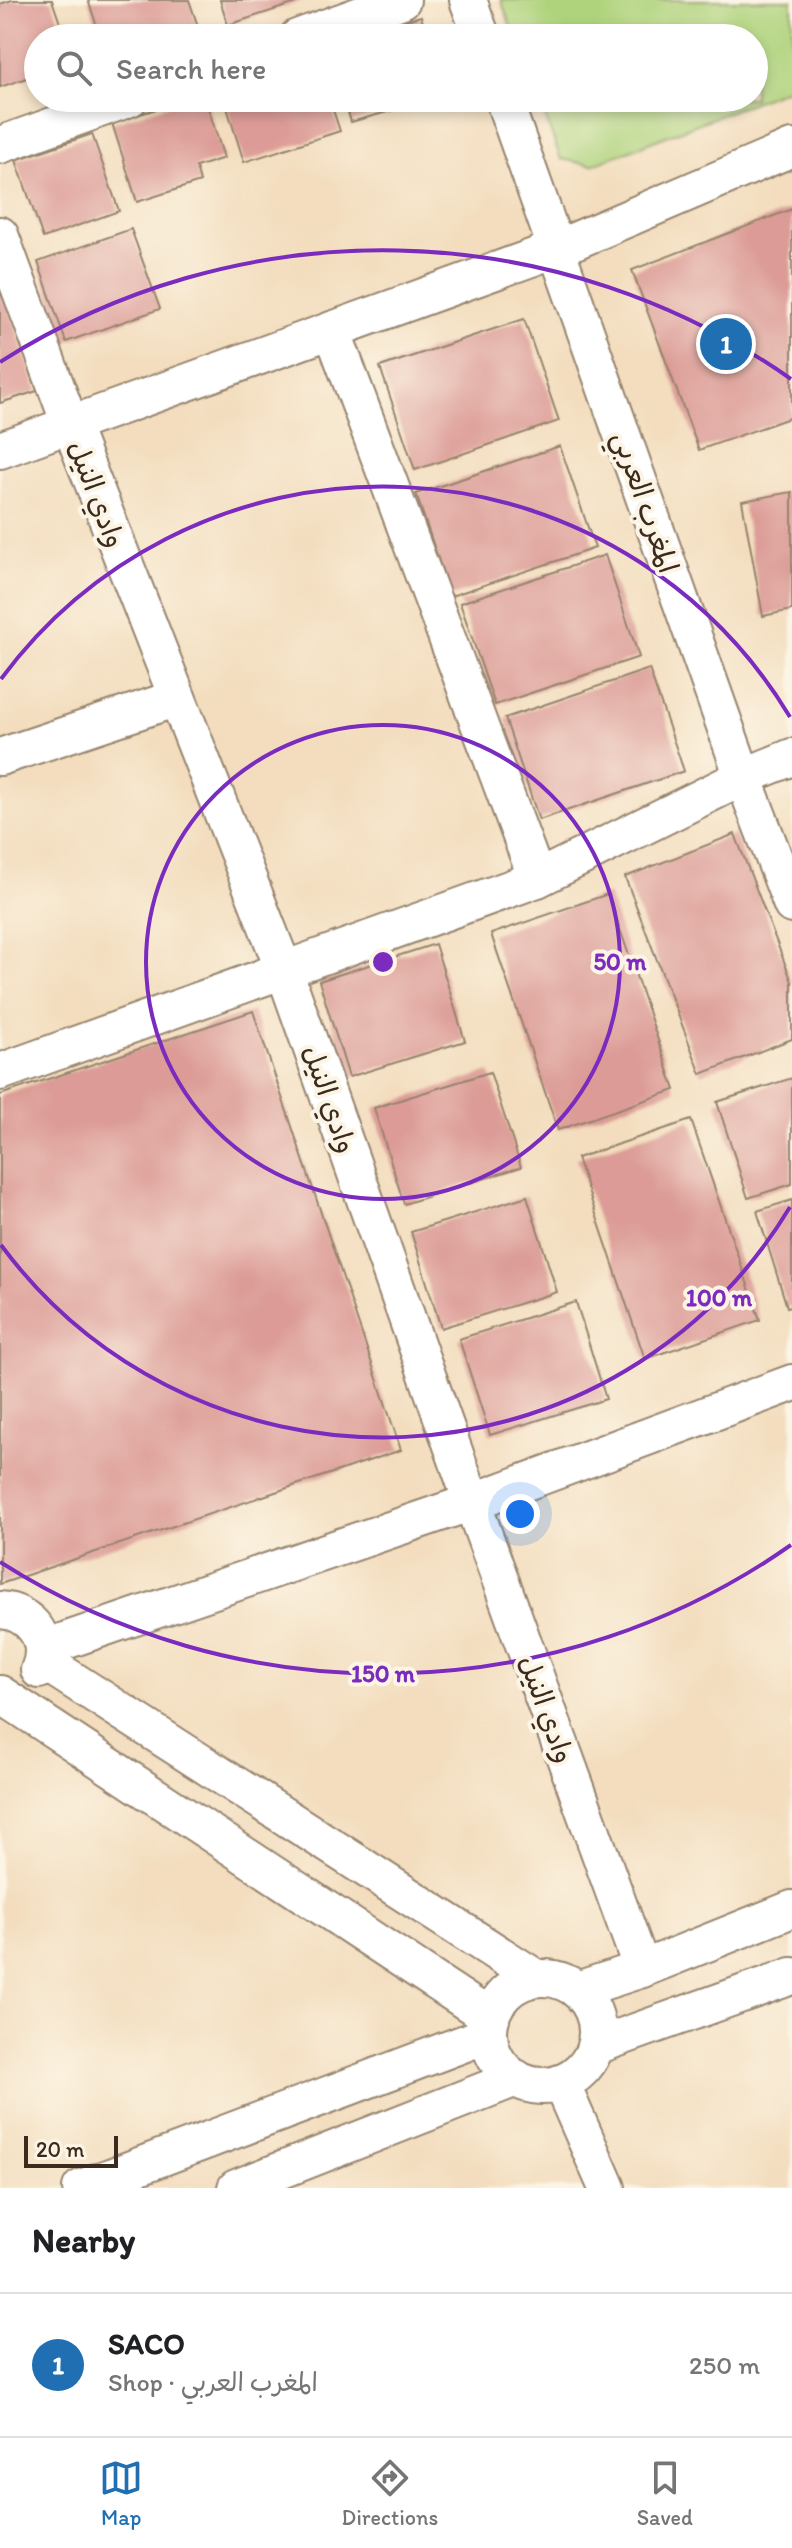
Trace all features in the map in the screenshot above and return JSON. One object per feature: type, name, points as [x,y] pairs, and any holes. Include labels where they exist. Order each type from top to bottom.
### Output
[{"type":"street","points":[[336,24],[402,0]]},
{"type":"street","points":[[468,0],[477,24]]},
{"type":"street","points":[[0,145],[91,112]]},
{"type":"street","name":"المغرب العربي","points":[[508,112],[743,777],[792,905]]},
{"type":"street","points":[[0,450],[556,249],[792,148]]},
{"type":"street","name":"وادي النيل","points":[[0,235],[70,424],[284,970],[472,1502],[642,1969]]},
{"type":"street","points":[[332,330],[537,879]]},
{"type":"street","points":[[0,757],[177,698]]},
{"type":"street","points":[[0,1072],[537,879],[743,777],[792,757]]},
{"type":"street","points":[[43,1654],[472,1502],[792,1383]]},
{"type":"street","points":[[0,1610],[22,1615],[33,1624],[40,1635],[43,1654],[37,1674],[27,1685],[15,1692],[0,1694]]},
{"type":"street","points":[[43,1654],[536,1978]]},
{"type":"street","points":[[0,1694],[490,2026]]},
{"type":"street","points":[[577,1990],[642,1969],[792,1909]]},
{"type":"street","points":[[596,2046],[792,1976]]},
{"type":"street","points":[[536,1978],[554,1978],[571,1984],[577,1990],[594,2011],[598,2028],[596,2046],[589,2062],[577,2075],[561,2083],[543,2086],[525,2083],[509,2074],[497,2061],[490,2044],[494,2008],[504,1993],[519,1983],[536,1978]]},
{"type":"street","points":[[81,2188],[490,2026]]},
{"type":"street","points":[[236,2188],[516,2078]]},
{"type":"street","points":[[561,2083],[607,2188]]},
{"type":"green space","points":[[501,0],[792,0],[792,87],[768,96],[768,24],[510,24]]},
{"type":"green space","points":[[543,112],[728,112],[592,165],[561,159]]},
{"type":"building","points":[[12,0],[52,0],[60,24],[24,24],[24,79],[0,87],[0,4]]},
{"type":"building","points":[[88,0],[189,0],[197,24],[96,24]]},
{"type":"building","points":[[220,0],[302,0],[231,24],[228,24]]},
{"type":"building","points":[[421,16],[423,24],[392,24]]},
{"type":"building","points":[[147,112],[209,112],[224,158],[196,167],[200,182],[137,202],[112,123]]},
{"type":"building","points":[[228,112],[334,112],[340,131],[244,162]]},
{"type":"building","points":[[348,112],[387,112],[351,122]]},
{"type":"building","points":[[92,134],[119,211],[43,238],[16,160]]},
{"type":"building","points":[[792,209],[792,417],[699,450],[632,270]]},
{"type":"building","points":[[131,229],[160,309],[66,342],[38,262]]},
{"type":"building","points":[[0,283],[37,391],[0,403]]},
{"type":"building","points":[[524,319],[559,421],[415,470],[380,367]]},
{"type":"building","points":[[560,446],[595,548],[451,596],[416,494]]},
{"type":"building","points":[[792,492],[792,610],[763,616],[742,501]]},
{"type":"building","points":[[605,555],[639,657],[495,705],[460,603]]},
{"type":"building","points":[[649,669],[684,771],[539,820],[505,718]]},
{"type":"building","points":[[735,834],[792,982],[792,1039],[701,1074],[625,877]]},
{"type":"building","points":[[608,894],[675,1090],[558,1130],[491,934]]},
{"type":"building","points":[[435,944],[465,1041],[349,1077],[319,981]]},
{"type":"building","points":[[253,1011],[401,1450],[0,1584],[0,1095]]},
{"type":"building","points":[[490,1072],[521,1167],[404,1204],[374,1108]]},
{"type":"building","points":[[792,1078],[792,1184],[748,1198],[717,1102]]},
{"type":"building","points":[[691,1120],[760,1320],[645,1359],[577,1158]]},
{"type":"building","points":[[527,1196],[557,1292],[441,1328],[411,1232]]},
{"type":"building","points":[[792,1200],[792,1306],[787,1307],[757,1211]]},
{"type":"building","points":[[576,1302],[606,1399],[490,1435],[459,1339]]},
{"type":"place","name":"SACO","points":[[726,344]]}]
